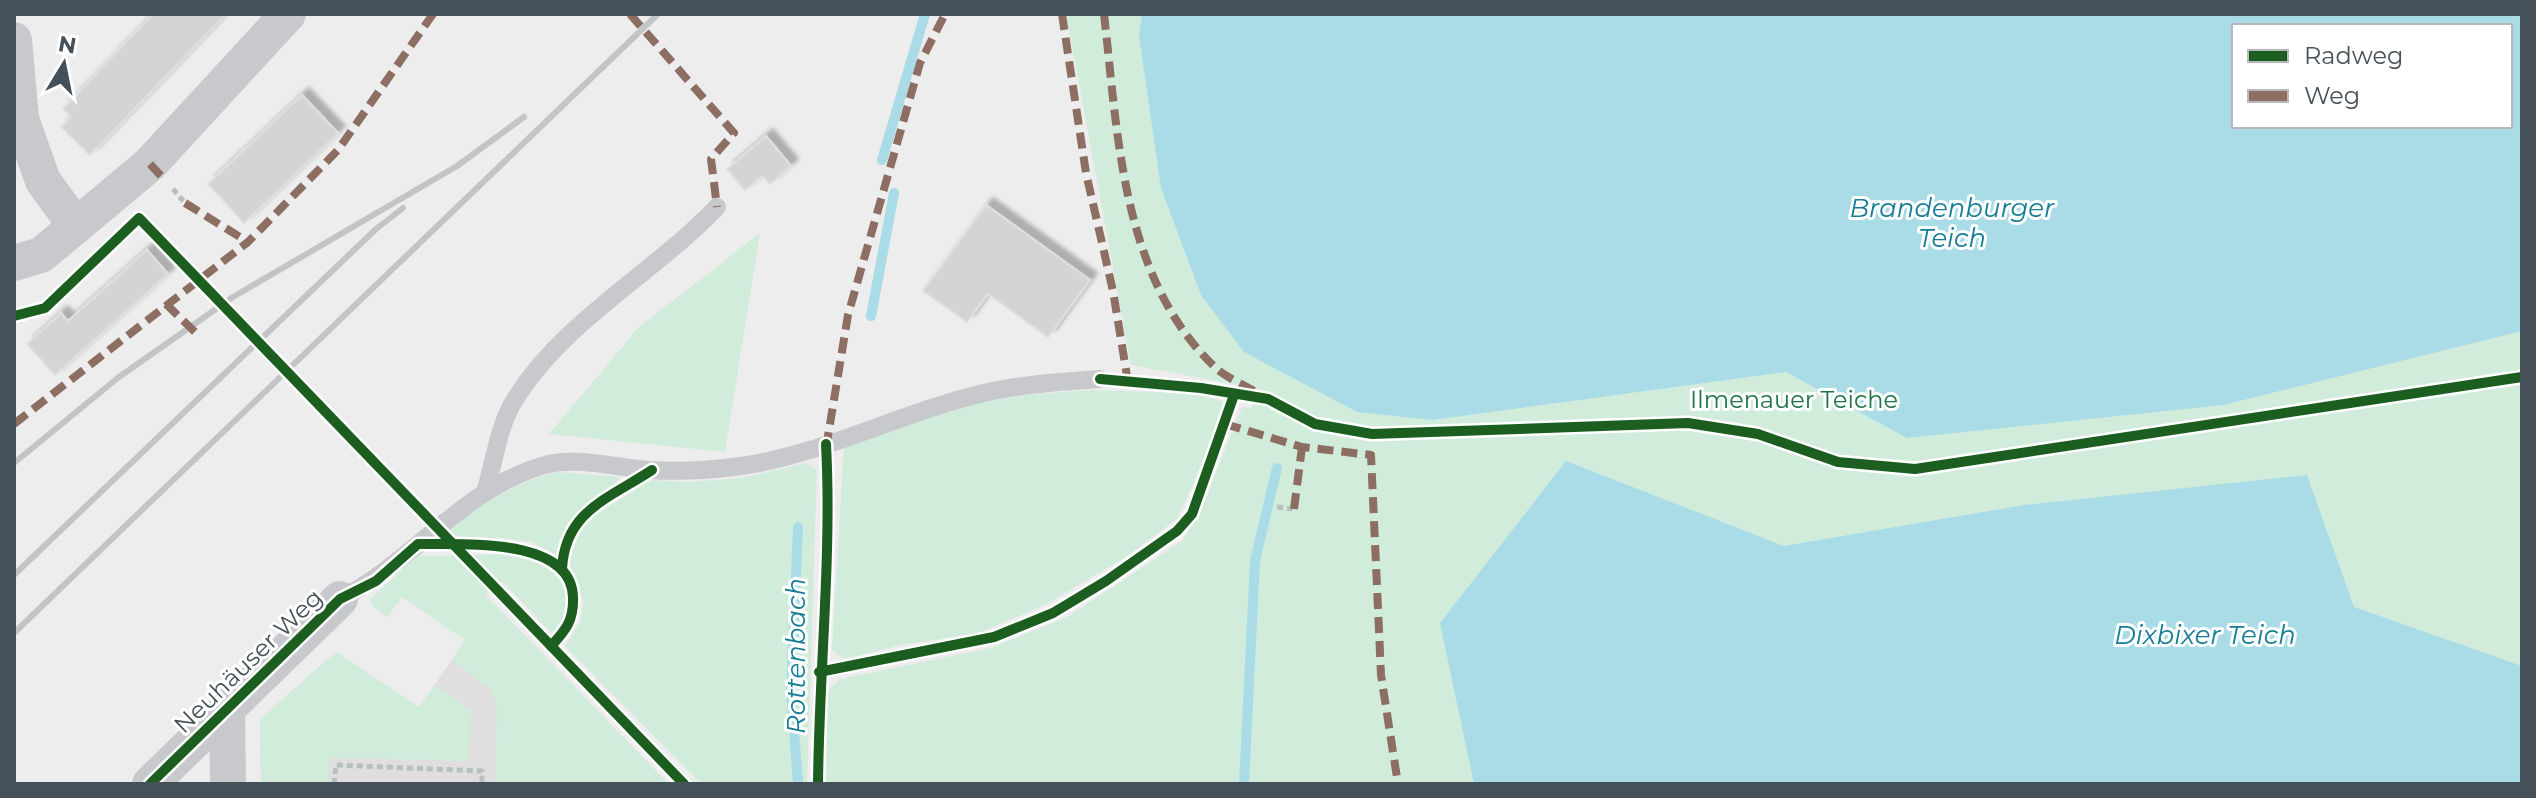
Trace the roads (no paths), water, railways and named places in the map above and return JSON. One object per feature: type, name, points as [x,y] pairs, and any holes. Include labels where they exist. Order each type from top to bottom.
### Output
[{"type":"street","points":[[14,263],[41,255],[150,164],[288,14]]},
{"type":"street","points":[[14,40],[21,119],[43,181],[76,226]]},
{"type":"street","name":"Neuhäuser Weg","points":[[150,784],[340,599]]},
{"type":"street","name":"Neuhäuser Weg","points":[[227,710],[228,784]]},
{"type":"lane","points":[[486,489],[512,403],[549,353],[689,236],[717,207]]},
{"type":"lane","name":"Neuhäuser Weg","points":[[340,599],[376,581],[486,489],[544,464],[652,470],[742,466],[826,444],[968,397],[1032,383],[1100,379]]},
{"type":"water","name":"Brandenburger Teich","points":[[1142,14],[2522,14],[2522,331],[2223,405],[1907,438],[1786,372],[1432,420],[1357,412],[1244,352],[1201,295],[1161,188],[1139,36]]},
{"type":"water","name":"Dixbixer Teich","points":[[1566,461],[1784,546],[2024,505],[2307,475],[2354,607],[2522,666],[2522,784],[1474,784],[1440,623]]},
{"type":"waterway","name":"Rottenbach","points":[[882,160],[925,14]]},
{"type":"waterway","name":"Rottenbach","points":[[871,316],[894,193]]},
{"type":"waterway","points":[[1244,784],[1255,561],[1277,468]]},
{"type":"waterway","name":"Rottenbach","points":[[798,527],[791,689],[798,784]]},
{"type":"railway","points":[[14,633],[658,14]]},
{"type":"railway","points":[[14,463],[119,377],[233,297],[457,166],[524,117]]},
{"type":"railway","points":[[14,575],[376,229],[403,208]]},
{"type":"park label","name":"Ilmenauer Teiche","points":[[1794,399]]}]
